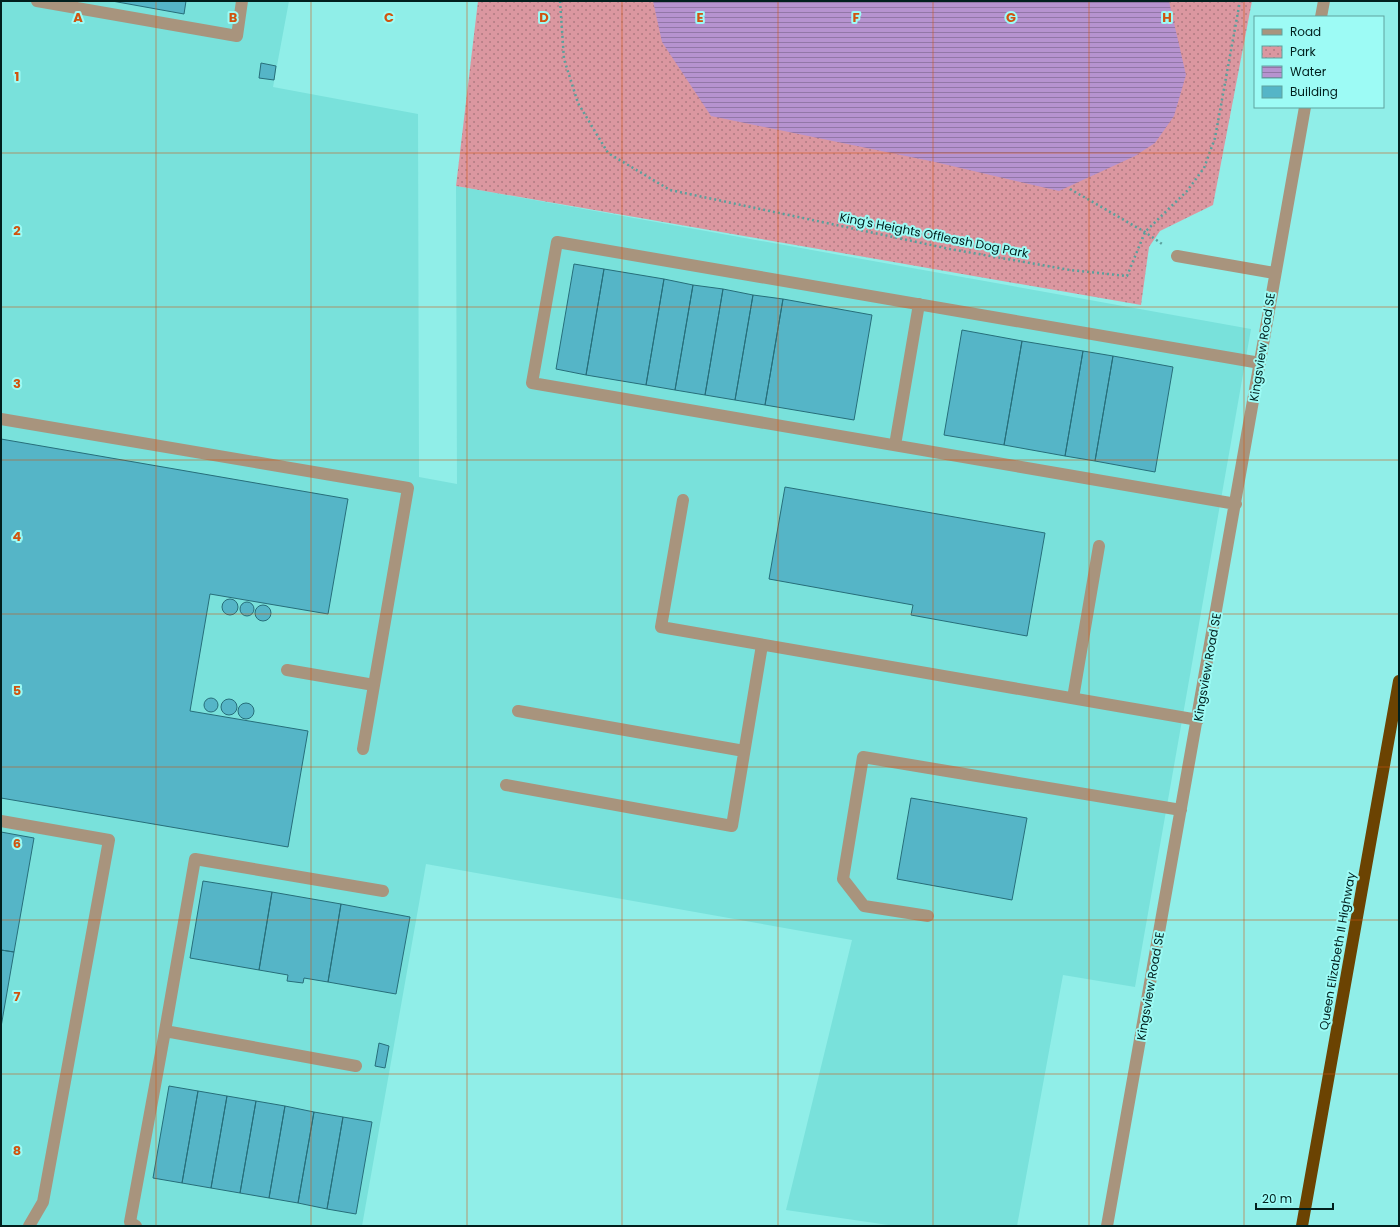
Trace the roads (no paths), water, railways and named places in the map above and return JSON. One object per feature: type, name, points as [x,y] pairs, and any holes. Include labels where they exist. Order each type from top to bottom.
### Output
[{"type":"highway","name":"Queen Elizabeth II Highway","points":[[1302,1226],[1399,681]]},
{"type":"street","points":[[36,1],[236,36],[242,1]]},
{"type":"street","points":[[1321,16],[1324,1]]},
{"type":"street","name":"Kingsview Road SE","points":[[1107,1226],[1198,720],[1260,363],[1274,273],[1304,108]]},
{"type":"street","points":[[1236,504],[532,383],[557,242],[1260,363]]},
{"type":"street","points":[[1178,256],[1274,273]]},
{"type":"street","points":[[895,445],[919,304]]},
{"type":"street","points":[[1,418],[408,488],[363,749]]},
{"type":"street","points":[[683,500],[661,627],[1198,720]]},
{"type":"street","points":[[1073,698],[1099,546]]},
{"type":"street","points":[[506,785],[732,826],[762,645]]},
{"type":"street","points":[[287,670],[374,685]]},
{"type":"street","points":[[518,711],[744,751]]},
{"type":"street","points":[[928,916],[864,906],[843,879],[863,757],[1181,810]]},
{"type":"street","points":[[1,821],[109,840],[43,1202],[29,1226]]},
{"type":"street","points":[[136,1226],[130,1222],[195,859],[383,890]]},
{"type":"street","points":[[165,1032],[356,1066]]},
{"type":"water","points":[[653,1],[1169,1],[1186,75],[1174,116],[1155,143],[1135,156],[1059,191],[935,162],[711,116],[662,42]]}]
